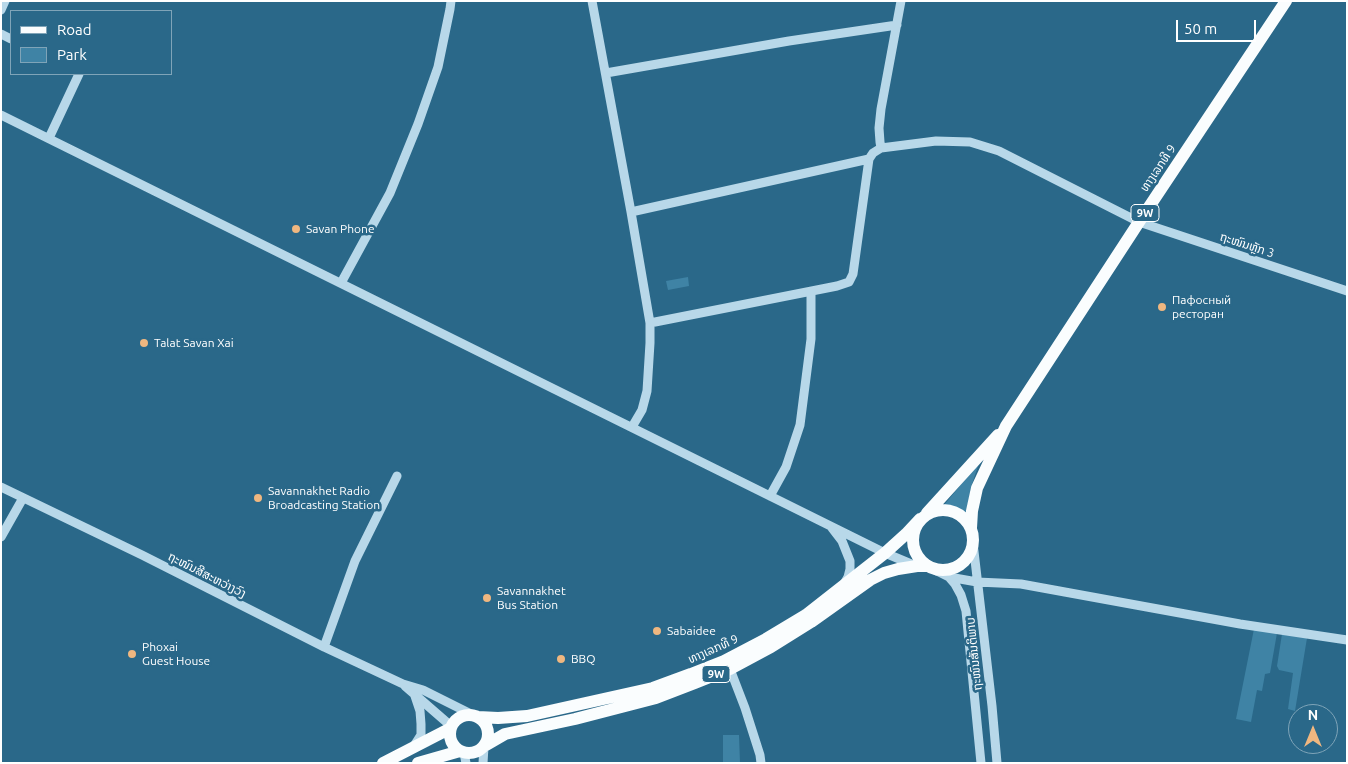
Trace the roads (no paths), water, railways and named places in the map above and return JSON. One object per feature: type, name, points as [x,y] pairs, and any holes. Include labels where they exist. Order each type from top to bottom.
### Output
[{"type":"main road","name":"ທາງເລກທີ 9","points":[[476,716],[498,718],[527,716],[653,688],[724,661],[808,618],[884,573],[898,569],[926,567],[949,570],[964,562],[970,553],[973,543],[970,528],[977,488],[1006,426],[1286,1]]},
{"type":"main road","name":"ທາງເລກທີ 9","points":[[485,746],[505,734],[575,719],[656,698],[730,669],[771,647],[808,618],[906,534],[1006,426]]},
{"type":"main road","points":[[922,518],[934,511],[956,512],[970,528]]},
{"type":"main road","name":"ທາງເລກທີ 9","points":[[922,518],[914,529],[912,545],[919,560],[926,567]]},
{"type":"main road","points":[[382,763],[451,727],[460,717],[466,715],[476,716],[484,721],[489,732],[488,739],[485,746],[475,753],[418,763]]},
{"type":"main road","points":[[451,727],[450,739],[452,744],[463,756]]},
{"type":"street","points":[[1,10],[5,1]]},
{"type":"street","points":[[341,283],[390,193],[418,124],[438,67],[450,1]]},
{"type":"street","points":[[592,1],[650,324],[647,391],[642,410],[632,427]]},
{"type":"street","points":[[650,324],[849,282],[853,274],[869,160],[873,153],[881,148],[879,128],[881,109],[901,1]]},
{"type":"street","points":[[606,73],[789,41],[897,25]]},
{"type":"street","points":[[49,138],[79,75]]},
{"type":"street","name":"ຖະໜົນສັນຕິພາບ","points":[[1,114],[885,553],[926,567],[949,578],[961,595],[966,611],[982,763]]},
{"type":"street","name":"ຖະໜົນຫຼັກ 3","points":[[881,148],[936,141],[970,142],[999,151],[1139,222],[1347,290]]},
{"type":"street","points":[[631,212],[869,160]]},
{"type":"street","points":[[770,496],[786,467],[800,426],[811,339],[811,291]]},
{"type":"street","points":[[324,648],[355,561],[396,476]]},
{"type":"street","name":"ຖະໜົນສີສະຫວ່າງວົງ","points":[[1,488],[142,555],[324,648],[402,684]]},
{"type":"street","points":[[1,537],[23,498]]},
{"type":"street","points":[[830,526],[842,541],[850,562],[848,578],[841,588]]},
{"type":"street","name":"ຖະໜົນສັນຕິພາບ","points":[[973,543],[997,763]]},
{"type":"street","points":[[949,578],[977,582],[1021,584],[1240,624],[1347,640]]},
{"type":"street","points":[[730,669],[745,708],[761,763]]},
{"type":"street","points":[[402,684],[423,690],[476,716]]},
{"type":"street","points":[[402,684],[451,727]]},
{"type":"street","points":[[413,748],[420,735],[421,724],[420,711],[415,696]]},
{"type":"street","points":[[483,763],[485,746]]},
{"type":"place","name":"Savan Phone","points":[[296,229]]},
{"type":"place","name":"Пафосный ресторан","points":[[1162,307]]},
{"type":"place","name":"Talat Savan Xai","points":[[144,343]]},
{"type":"place","name":"Savannakhet Radio Broadcasting Station","points":[[258,498]]},
{"type":"place","name":"Savannakhet Bus Station","points":[[487,598]]},
{"type":"place","name":"Sabaidee","points":[[657,631]]},
{"type":"place","name":"Phoxai Guest House","points":[[132,654]]},
{"type":"place","name":"BBQ","points":[[561,659]]}]
